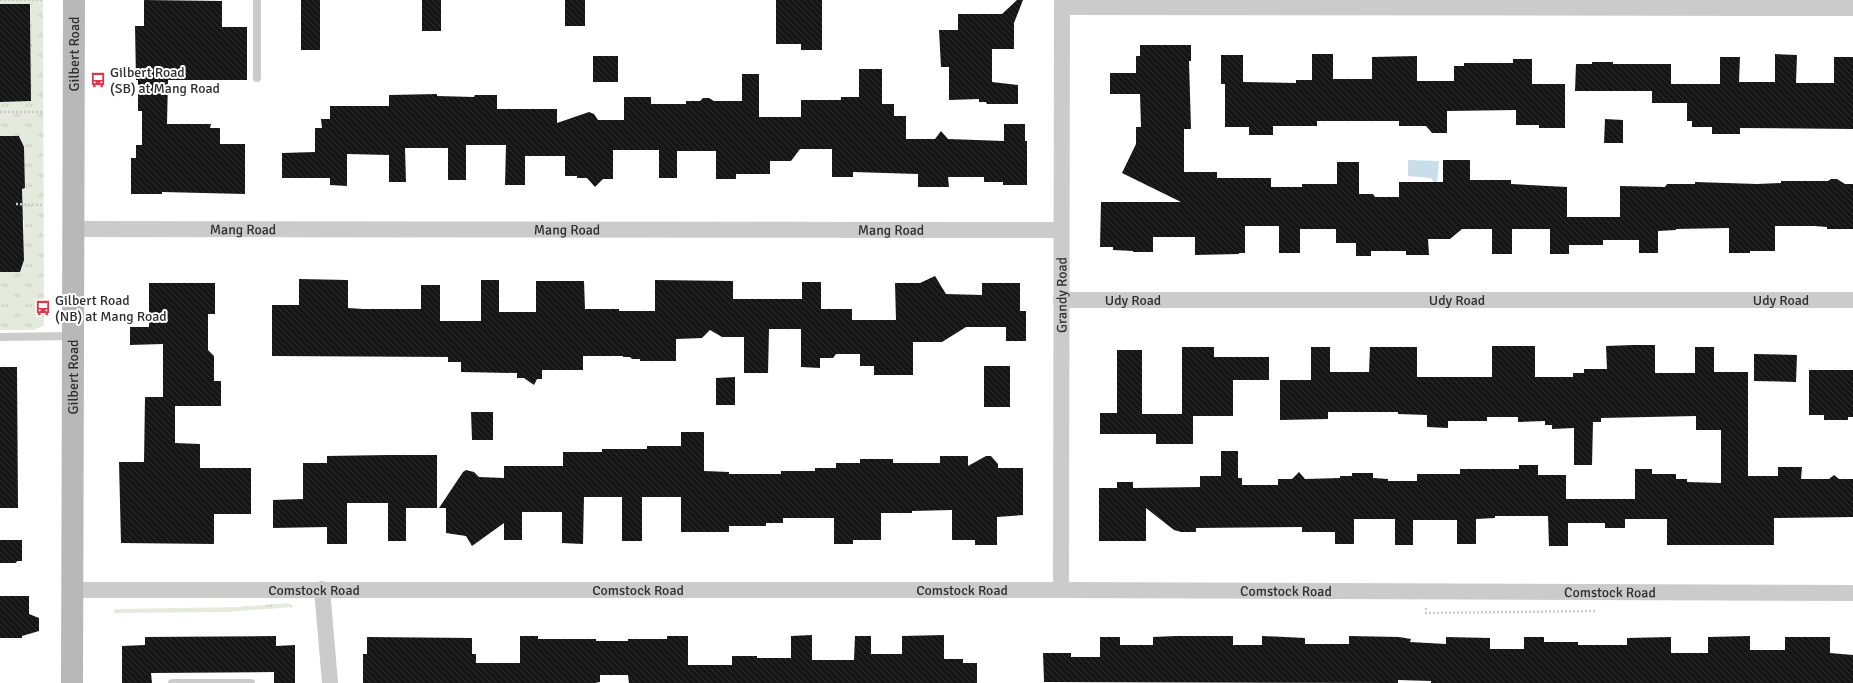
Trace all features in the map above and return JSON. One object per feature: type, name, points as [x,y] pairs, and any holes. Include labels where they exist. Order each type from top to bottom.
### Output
[{"type":"main road","name":"Gilbert Road","points":[[72,683],[74,0]]},
{"type":"street","points":[[1062,3],[1845,5]]},
{"type":"street","name":"Grandy Road","points":[[1061,590],[1062,3]]},
{"type":"street","name":"Mang Road","points":[[73,229],[1061,230]]},
{"type":"street","name":"Udy Road","points":[[1061,300],[1853,300]]},
{"type":"street","points":[[322,589],[330,683]]},
{"type":"street","name":"Comstock Road","points":[[72,590],[1061,590],[1853,593]]},
{"type":"lane","points":[[257,0],[257,78]]},
{"type":"lane","points":[[0,337],[73,336]]},
{"type":"lane","points":[[172,683],[251,683]]},
{"type":"path","points":[[0,0],[44,0]]},
{"type":"path","points":[[0,112],[43,112]]},
{"type":"path","points":[[16,204],[43,205]]},
{"type":"green space","points":[[0,0],[43,0],[44,325],[34,330],[0,330],[0,272],[20,272],[20,263],[24,260],[24,222],[21,208],[21,193],[25,185],[24,147],[21,144],[21,136],[0,136],[0,102],[31,101],[31,4],[0,4]]},
{"type":"green space","points":[[288,603],[293,607],[227,612],[114,613],[114,610],[117,609],[239,607]]},
{"type":"water","points":[[1408,160],[1439,161],[1437,183],[1434,183],[1431,178],[1408,176]]},
{"type":"building","points":[[144,0],[222,1],[222,27],[247,27],[247,80],[168,80],[167,124],[211,124],[210,128],[220,128],[220,144],[245,144],[245,194],[162,192],[162,194],[131,194],[131,158],[136,158],[136,145],[142,145],[142,111],[138,111],[138,80],[136,80],[135,26],[144,26]]},
{"type":"building","points":[[301,0],[320,0],[320,50],[301,50]]},
{"type":"building","points":[[422,0],[441,0],[441,31],[422,31]]},
{"type":"building","points":[[565,0],[585,0],[585,26],[565,26]]},
{"type":"building","points":[[776,0],[822,0],[822,50],[801,50],[801,44],[776,44]]},
{"type":"building","points":[[1017,0],[1023,0],[1014,23],[1014,49],[992,49],[992,82],[1018,85],[1018,104],[987,104],[986,102],[979,102],[979,99],[949,100],[949,67],[941,67],[939,30],[958,30],[958,14],[1002,14]]},
{"type":"building","points":[[0,4],[30,4],[31,101],[0,102]]},
{"type":"building","points":[[1140,45],[1191,45],[1191,61],[1189,61],[1191,129],[1184,129],[1184,172],[1217,172],[1217,178],[1271,178],[1271,187],[1302,187],[1302,184],[1337,184],[1337,162],[1359,162],[1359,194],[1373,194],[1375,197],[1399,197],[1399,182],[1443,182],[1443,160],[1470,160],[1470,180],[1511,180],[1511,184],[1567,187],[1567,217],[1620,217],[1620,186],[1665,187],[1667,184],[1695,184],[1695,182],[1757,184],[1781,183],[1781,181],[1828,181],[1831,179],[1837,179],[1845,184],[1853,184],[1853,229],[1827,229],[1827,227],[1814,226],[1775,226],[1775,251],[1750,251],[1750,253],[1729,253],[1729,228],[1676,229],[1658,231],[1658,253],[1639,253],[1639,240],[1603,240],[1603,245],[1569,245],[1569,254],[1550,254],[1550,229],[1512,229],[1512,254],[1492,254],[1492,229],[1462,229],[1450,239],[1428,239],[1429,255],[1406,255],[1406,251],[1371,251],[1371,256],[1356,256],[1356,243],[1336,243],[1336,229],[1300,229],[1300,253],[1279,253],[1279,226],[1245,226],[1245,253],[1239,254],[1195,255],[1195,237],[1153,237],[1153,252],[1133,252],[1113,250],[1113,247],[1100,247],[1101,202],[1181,202],[1122,173],[1136,144],[1136,127],[1141,127],[1140,94],[1110,94],[1110,73],[1136,73],[1136,56],[1140,56]]},
{"type":"building","points":[[1312,54],[1333,54],[1333,79],[1372,79],[1372,57],[1417,56],[1417,81],[1454,81],[1454,66],[1464,66],[1464,63],[1513,63],[1513,59],[1532,59],[1532,84],[1565,84],[1565,128],[1539,128],[1539,125],[1516,125],[1516,110],[1447,111],[1447,133],[1432,133],[1426,126],[1399,126],[1399,121],[1317,121],[1317,126],[1273,126],[1273,135],[1249,135],[1249,127],[1225,127],[1225,84],[1221,84],[1221,55],[1243,55],[1243,82],[1296,83],[1296,80],[1312,80]]},
{"type":"building","points":[[1775,54],[1797,55],[1796,83],[1834,83],[1834,57],[1853,57],[1853,129],[1740,128],[1740,134],[1712,134],[1712,127],[1692,127],[1692,121],[1687,121],[1687,103],[1652,103],[1652,91],[1575,91],[1576,64],[1592,64],[1592,62],[1613,62],[1613,64],[1671,64],[1671,84],[1720,84],[1720,57],[1740,57],[1739,82],[1775,82]]},
{"type":"building","points":[[593,56],[618,56],[618,82],[593,82]]},
{"type":"building","points":[[859,69],[882,69],[882,104],[894,104],[894,116],[906,116],[906,139],[935,139],[941,131],[948,139],[1004,141],[1004,124],[1025,124],[1025,141],[1027,141],[1027,185],[1003,185],[1003,182],[984,182],[984,177],[948,177],[949,187],[918,187],[918,174],[853,172],[853,177],[832,177],[832,149],[800,149],[791,161],[770,161],[770,174],[736,174],[736,179],[716,179],[716,151],[677,151],[677,178],[659,178],[659,150],[613,150],[613,179],[603,179],[595,187],[587,178],[565,176],[565,156],[525,156],[525,185],[505,185],[506,145],[466,145],[466,180],[448,180],[448,148],[405,148],[406,182],[389,182],[389,155],[347,154],[347,186],[330,185],[330,178],[282,178],[282,153],[315,152],[315,128],[322,128],[321,119],[330,119],[330,106],[389,106],[389,95],[437,94],[437,96],[474,97],[475,95],[497,95],[497,109],[557,109],[557,123],[589,112],[594,114],[598,120],[624,120],[624,97],[651,97],[651,104],[686,104],[686,101],[700,101],[703,98],[709,98],[714,101],[742,101],[742,74],[759,74],[759,117],[801,117],[801,100],[841,100],[841,97],[859,97]]},
{"type":"building","points":[[1605,119],[1623,120],[1623,143],[1604,143]]},
{"type":"building","points":[[0,136],[19,136],[24,147],[25,188],[22,189],[24,260],[20,272],[0,272]]},
{"type":"building","points":[[935,276],[946,294],[982,295],[982,283],[1020,283],[1020,311],[1026,311],[1026,341],[1006,341],[1006,327],[966,327],[942,342],[913,342],[913,375],[874,375],[874,366],[860,366],[860,354],[836,354],[833,358],[820,358],[820,368],[801,367],[801,329],[769,329],[768,373],[744,373],[744,337],[722,337],[710,330],[702,338],[676,339],[676,361],[640,361],[640,359],[632,359],[630,357],[623,356],[583,356],[583,370],[542,370],[542,379],[537,379],[534,385],[524,378],[517,378],[517,373],[461,372],[461,362],[448,362],[448,357],[272,356],[272,305],[299,305],[299,279],[348,280],[348,308],[363,309],[421,309],[421,285],[440,285],[440,321],[481,321],[481,280],[499,280],[499,312],[536,312],[536,281],[584,281],[585,309],[619,309],[619,311],[655,311],[655,280],[733,281],[733,299],[802,299],[802,282],[821,282],[821,309],[852,309],[852,320],[896,320],[895,283],[920,283]]},
{"type":"building","points":[[149,283],[215,283],[215,314],[208,314],[208,350],[214,356],[214,381],[221,381],[221,406],[175,406],[175,443],[200,444],[200,468],[251,468],[251,514],[214,514],[214,544],[121,543],[119,462],[144,462],[145,397],[163,397],[163,344],[130,345],[130,327],[149,327]]},
{"type":"building","points":[[1655,345],[1655,373],[1695,373],[1695,347],[1714,347],[1714,372],[1748,372],[1748,476],[1778,476],[1778,467],[1802,467],[1801,479],[1829,479],[1834,475],[1839,479],[1853,479],[1853,517],[1774,518],[1774,545],[1667,545],[1667,519],[1625,519],[1625,528],[1605,528],[1605,523],[1568,523],[1568,546],[1549,546],[1548,516],[1495,516],[1495,518],[1476,519],[1476,544],[1457,544],[1457,520],[1413,520],[1413,545],[1395,545],[1395,519],[1354,519],[1354,544],[1335,544],[1335,532],[1302,532],[1302,527],[1196,528],[1196,532],[1181,532],[1174,530],[1146,508],[1146,541],[1099,541],[1099,488],[1117,488],[1117,482],[1133,482],[1133,488],[1200,487],[1200,476],[1221,476],[1221,451],[1238,451],[1238,478],[1242,478],[1242,485],[1278,485],[1278,479],[1292,479],[1299,472],[1305,479],[1340,478],[1340,476],[1352,476],[1352,473],[1373,473],[1373,478],[1388,479],[1388,481],[1417,481],[1417,474],[1460,474],[1460,469],[1519,469],[1519,465],[1538,465],[1538,475],[1566,475],[1566,499],[1635,499],[1635,469],[1652,469],[1652,474],[1676,474],[1676,479],[1687,479],[1687,482],[1721,483],[1721,430],[1696,430],[1696,416],[1601,418],[1601,422],[1593,422],[1592,465],[1574,465],[1574,428],[1552,429],[1552,425],[1545,425],[1545,421],[1518,422],[1518,417],[1487,417],[1487,421],[1448,421],[1448,428],[1427,427],[1427,415],[1398,414],[1398,412],[1328,412],[1328,419],[1280,420],[1280,380],[1311,380],[1311,347],[1330,347],[1330,372],[1369,372],[1370,347],[1417,347],[1417,377],[1492,377],[1492,346],[1535,346],[1535,377],[1573,377],[1573,373],[1584,373],[1584,369],[1607,369],[1606,346]]},
{"type":"building","points":[[1182,347],[1214,347],[1214,357],[1269,357],[1269,380],[1233,380],[1233,416],[1193,416],[1193,444],[1156,444],[1156,434],[1100,434],[1100,413],[1117,413],[1117,350],[1142,350],[1142,414],[1182,414]]},
{"type":"building","points":[[1754,354],[1797,355],[1796,382],[1754,381]]},
{"type":"building","points":[[984,366],[1010,366],[1010,407],[984,407]]},
{"type":"building","points":[[0,367],[17,367],[18,508],[0,508]]},
{"type":"building","points":[[1809,370],[1853,370],[1853,417],[1848,417],[1848,420],[1824,420],[1824,415],[1809,415]]},
{"type":"building","points":[[735,377],[735,405],[716,405],[716,378]]},
{"type":"building","points":[[471,412],[493,412],[493,440],[472,440]]},
{"type":"building","points":[[681,432],[704,432],[704,471],[729,472],[729,474],[781,474],[781,471],[815,471],[815,468],[836,468],[836,463],[860,463],[860,459],[893,459],[893,463],[940,463],[940,456],[968,456],[968,466],[986,456],[991,456],[998,464],[998,468],[1023,468],[1023,515],[997,517],[997,545],[975,545],[975,540],[952,540],[952,510],[912,511],[912,513],[881,513],[881,540],[853,540],[853,544],[834,544],[834,518],[783,518],[783,523],[766,523],[766,526],[729,526],[729,532],[681,532],[681,497],[642,497],[642,541],[622,541],[622,497],[584,497],[583,544],[562,543],[562,512],[522,512],[522,540],[504,540],[504,523],[472,546],[466,536],[446,533],[446,508],[439,508],[463,472],[466,470],[474,472],[479,477],[504,478],[504,466],[563,466],[563,452],[602,452],[602,449],[647,449],[647,446],[681,446]]},
{"type":"building","points":[[437,455],[437,508],[406,508],[406,541],[388,541],[388,503],[347,503],[347,544],[327,544],[327,527],[273,528],[273,500],[303,499],[303,463],[327,463],[327,456]]},
{"type":"building","points":[[0,540],[22,540],[22,561],[17,561],[16,563],[0,563]]},
{"type":"building","points":[[0,596],[29,596],[29,614],[39,618],[39,631],[22,636],[22,638],[0,638]]},
{"type":"building","points":[[812,635],[812,660],[854,660],[855,636],[871,636],[871,654],[902,654],[902,636],[944,635],[944,659],[963,659],[963,663],[977,663],[977,683],[629,683],[628,675],[600,675],[600,682],[595,683],[363,683],[363,654],[367,654],[367,637],[472,638],[472,654],[476,654],[476,663],[520,663],[520,636],[538,636],[538,639],[596,639],[596,641],[628,641],[628,639],[667,639],[667,636],[688,636],[688,665],[732,665],[732,656],[791,658],[791,636]]},
{"type":"building","points":[[276,636],[276,646],[295,645],[295,683],[274,683],[274,672],[151,673],[152,683],[122,683],[122,646],[145,645],[145,637]]},
{"type":"building","points":[[1233,636],[1233,645],[1262,645],[1262,636],[1305,638],[1305,644],[1349,644],[1349,636],[1399,637],[1411,639],[1410,642],[1446,644],[1446,637],[1490,638],[1490,649],[1524,649],[1524,637],[1544,637],[1544,642],[1578,642],[1578,645],[1627,645],[1627,638],[1671,637],[1671,653],[1708,653],[1708,637],[1750,636],[1750,650],[1785,650],[1785,637],[1830,637],[1830,653],[1853,655],[1853,683],[1431,683],[1431,681],[1398,680],[1398,683],[1044,682],[1043,653],[1071,653],[1071,657],[1100,657],[1100,637],[1120,637],[1120,645],[1153,645],[1153,637]]},
{"type":"place","name":"Gilbert Road (SB) at Mang Road","points":[[98,80]]},
{"type":"place","name":"Gilbert Road (NB) at Mang Road","points":[[43,308]]}]
